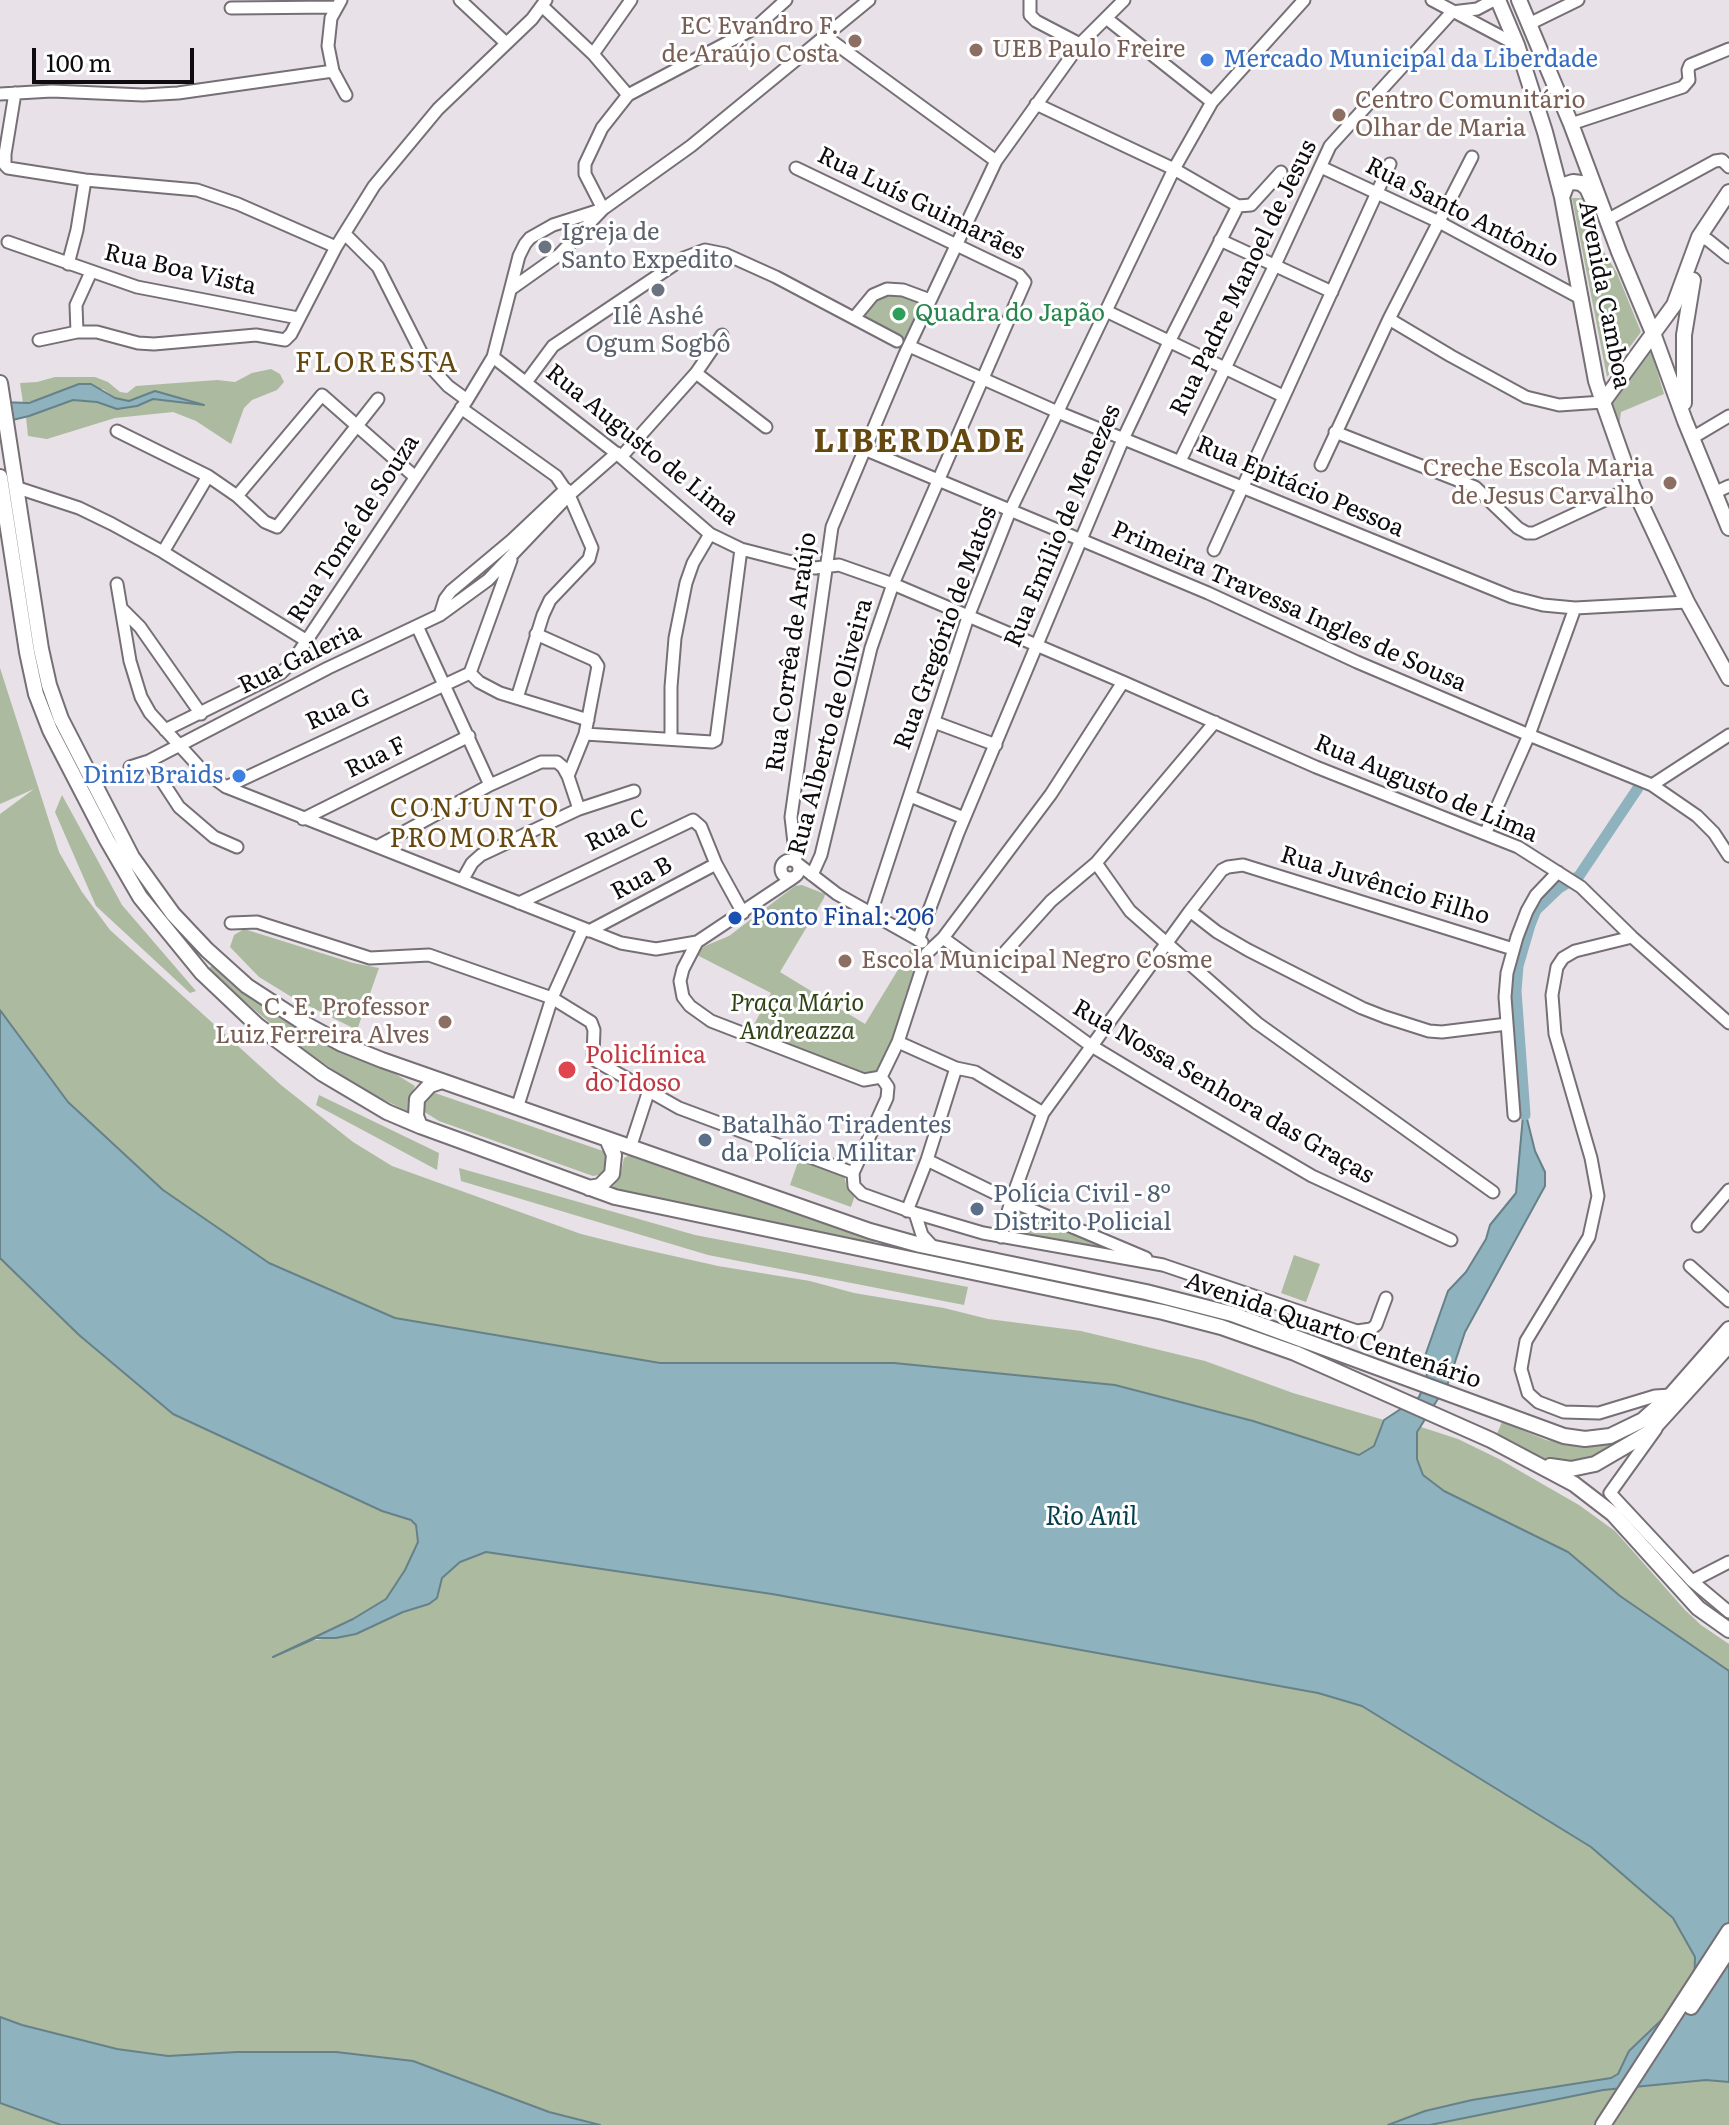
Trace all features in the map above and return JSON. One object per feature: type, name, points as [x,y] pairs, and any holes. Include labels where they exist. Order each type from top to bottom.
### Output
[{"type":"main road","name":"Avenida Camboa","points":[[1496,0],[1517,45],[1545,132],[1562,197],[1596,381],[1603,402],[1633,487],[1687,602],[1729,678]]},
{"type":"main road","name":"Avenida Camboa","points":[[1519,0],[1571,124],[1729,528]]},
{"type":"main road","points":[[1562,197],[1567,184],[1581,183],[1587,188],[1606,234],[1619,252]]},
{"type":"main road","points":[[1603,402],[1680,293],[1704,238],[1729,192]]},
{"type":"main road","points":[[1685,421],[1682,381],[1689,298],[1704,238],[1729,205]]},
{"type":"main road","name":"Avenida Quarto Centenário","points":[[0,383],[49,685],[73,760]]},
{"type":"main road","name":"Avenida Quarto Centenário","points":[[0,477],[33,678],[42,710],[89,790],[140,897],[182,950],[258,1026],[348,1090],[420,1126],[585,1188],[641,1204],[1189,1318],[1295,1353],[1530,1459]]},
{"type":"main road","points":[[1710,644],[1729,646]]},
{"type":"main road","name":"Avenida Quarto Centenário","points":[[89,790],[145,877],[187,929],[228,970],[285,1012],[333,1039],[442,1081],[901,1240],[1201,1305],[1376,1365],[1564,1436],[1598,1438],[1635,1426],[1676,1398]]},
{"type":"main road","points":[[420,1126],[416,1116],[417,1099],[430,1085],[442,1081]]},
{"type":"main road","points":[[585,1188],[600,1186],[612,1174],[614,1155],[607,1139]]},
{"type":"main road","points":[[1530,1459],[1564,1469],[1588,1466],[1628,1447],[1659,1425],[1729,1329]]},
{"type":"main road","points":[[1676,1398],[1729,1345]]},
{"type":"main road","points":[[1530,1459],[1574,1484],[1604,1506],[1698,1608],[1729,1630]]},
{"type":"main road","points":[[1603,2125],[1729,1931]]},
{"type":"main road","points":[[1614,2125],[1729,1949]]},
{"type":"street","points":[[460,0],[506,43]]},
{"type":"street","points":[[593,54],[631,0]]},
{"type":"street","points":[[603,209],[585,174],[585,164],[602,128],[628,95],[755,28],[786,0]]},
{"type":"street","name":"Rua Tomé de Souza","points":[[511,289],[559,255],[603,209],[691,146],[869,0]]},
{"type":"street","points":[[1030,0],[1030,15],[1036,21],[1080,44]]},
{"type":"street","name":"Rua Corrêa de Araújo","points":[[797,863],[791,817],[832,527],[903,344],[930,300],[996,161],[1080,44],[1124,0]]},
{"type":"street","name":"Rua Gregório de Matos","points":[[871,913],[968,617],[1010,511],[1060,413],[1174,169],[1212,102],[1304,0]]},
{"type":"street","points":[[1432,0],[1517,45]]},
{"type":"street","points":[[1452,12],[1477,9],[1496,0]]},
{"type":"street","points":[[1529,24],[1578,0]]},
{"type":"street","points":[[39,340],[77,332],[97,332],[154,344],[256,335],[285,340],[374,186],[438,109],[544,3],[628,95]]},
{"type":"street","points":[[231,8],[338,4],[331,18],[328,46],[333,71],[346,95]]},
{"type":"street","name":"Rua Padre Manoel de Jesus","points":[[1180,461],[1325,155],[1338,136],[1452,12]]},
{"type":"street","points":[[1106,18],[1212,102]]},
{"type":"street","points":[[825,36],[996,161]]},
{"type":"street","points":[[1571,124],[1683,87],[1689,80],[1690,65],[1729,49]]},
{"type":"street","points":[[0,94],[52,91],[166,94],[333,71]]},
{"type":"street","points":[[15,93],[5,154],[8,168],[85,180],[175,186],[208,193],[336,247]]},
{"type":"street","points":[[1036,104],[1174,169],[1238,206],[1251,205],[1281,172]]},
{"type":"street","points":[[1321,465],[1389,319],[1472,157]]},
{"type":"street","points":[[1607,220],[1715,161],[1722,160],[1729,167]]},
{"type":"street","points":[[1214,550],[1390,164]]},
{"type":"street","name":"Rua Santo Antônio","points":[[1321,167],[1439,222],[1582,299]]},
{"type":"street","name":"Rua Luís Guimarães","points":[[796,168],[1019,275],[1025,282]]},
{"type":"street","points":[[68,264],[85,180]]},
{"type":"street","name":"Rua Emílio de Menezes","points":[[918,940],[964,818],[1124,437],[1238,206]]},
{"type":"street","name":"Rua Tomé de Souza","points":[[166,731],[281,673],[293,661],[493,357],[519,256],[530,238],[553,225],[603,209]]},
{"type":"street","points":[[345,234],[378,267],[426,362],[464,404],[546,468],[568,492],[592,553],[550,600],[536,634],[517,698]]},
{"type":"street","points":[[1704,238],[1729,257]]},
{"type":"street","points":[[1220,240],[1332,292]]},
{"type":"street","name":"Rua Boa Vista","points":[[8,242],[137,287],[298,318]]},
{"type":"street","name":"Rua Epitácio Pessoa","points":[[527,381],[553,346],[693,253],[705,250],[725,254],[776,277],[903,344],[984,381],[1512,597],[1543,605],[1575,608],[1687,602]]},
{"type":"street","points":[[77,332],[76,305],[91,272]]},
{"type":"street","name":"Rua Alberto de Oliveira","points":[[812,875],[821,855],[871,648],[893,584],[1025,282]]},
{"type":"street","points":[[854,318],[873,295],[887,289],[903,290],[930,300]]},
{"type":"street","points":[[1106,311],[1283,396]]},
{"type":"street","points":[[1389,319],[1526,397],[1559,405],[1603,402]]},
{"type":"street","name":"Rua Galeria","points":[[440,615],[451,591],[568,492],[619,455],[696,373],[722,335]]},
{"type":"street","name":"Rua Augusto de Lima","points":[[493,357],[619,455],[710,534],[741,549],[815,568],[839,565],[893,584],[1316,767],[1486,832],[1518,847],[1568,878]]},
{"type":"street","points":[[696,373],[766,427]]},
{"type":"street","points":[[237,496],[315,402],[324,396],[414,476]]},
{"type":"street","points":[[117,431],[208,476],[237,496],[265,522],[277,527],[378,399]]},
{"type":"street","points":[[1692,438],[1729,416]]},
{"type":"street","points":[[1335,432],[1475,487],[1527,533],[1534,533],[1633,487]]},
{"type":"street","name":"Primeira Travessa Ingles de Sousa","points":[[864,449],[1652,785],[1697,816],[1714,833],[1729,856]]},
{"type":"street","points":[[163,552],[208,476]]},
{"type":"street","points":[[1714,493],[1729,486]]},
{"type":"street","points":[[15,487],[79,508],[163,552],[307,641]]},
{"type":"street","name":"Rua Galeria","points":[[130,767],[149,761],[178,743],[440,615],[477,590],[512,556],[568,492]]},
{"type":"street","points":[[671,739],[675,638],[686,583],[693,563],[710,534]]},
{"type":"street","points":[[585,734],[712,742],[718,734],[741,549]]},
{"type":"street","points":[[512,556],[470,673],[488,688],[588,720]]},
{"type":"street","points":[[117,584],[130,661],[141,697],[166,731],[201,769],[226,787],[303,819],[463,879],[586,930],[656,949],[697,942],[794,877],[800,869],[797,863]]},
{"type":"street","points":[[122,608],[140,627],[201,714]]},
{"type":"street","points":[[1486,832],[1529,735],[1575,608]]},
{"type":"street","points":[[417,626],[490,785]]},
{"type":"street","points":[[536,634],[597,663],[585,734],[568,776]]},
{"type":"street","name":"Rua G","points":[[226,787],[470,673]]},
{"type":"street","points":[[697,942],[680,981],[683,997],[701,1016],[864,1080],[881,1077],[898,1042],[927,953],[943,938],[1051,794],[1123,682]]},
{"type":"street","points":[[934,722],[996,745]]},
{"type":"street","points":[[988,971],[1051,901],[1096,863],[1215,722]]},
{"type":"street","points":[[1652,785],[1729,735]]},
{"type":"street","name":"Rua F","points":[[303,819],[469,736]]},
{"type":"street","points":[[149,761],[179,807],[214,837],[237,847]]},
{"type":"street","points":[[378,846],[490,785],[541,762],[550,761],[563,767],[579,809]]},
{"type":"street","points":[[463,879],[481,855],[579,809],[634,791]]},
{"type":"street","points":[[910,796],[964,818]]},
{"type":"street","name":"Rua C","points":[[519,903],[691,820],[701,827],[716,864]]},
{"type":"street","points":[[766,897],[784,862],[797,863],[837,894]]},
{"type":"street","points":[[1096,863],[1124,905],[1257,1023],[1493,1192]]},
{"type":"street","points":[[716,864],[743,913]]},
{"type":"street","name":"Rua B","points":[[586,930],[716,864]]},
{"type":"street","name":"Rua Juvêncio Filho","points":[[1190,911],[1222,870],[1243,865],[1513,949]]},
{"type":"street","points":[[781,871],[787,878],[794,877],[837,894],[871,913],[918,940],[927,953]]},
{"type":"street","points":[[1568,878],[1729,1023]]},
{"type":"street","name":"Rua Augusto de Lima","points":[[1514,1115],[1507,1024],[1507,973],[1527,911],[1536,895],[1568,878]]},
{"type":"street","points":[[1001,1237],[1043,1113],[1190,911],[1248,950],[1385,1017],[1442,1032],[1507,1024]]},
{"type":"street","points":[[231,923],[257,922],[370,958],[429,955],[552,998],[591,1022],[596,1061],[679,1108],[853,1173]]},
{"type":"street","points":[[515,1107],[552,998],[586,930]]},
{"type":"street","points":[[1632,937],[1575,951],[1563,958],[1557,967],[1552,995],[1555,1034],[1591,1158],[1598,1196],[1597,1210],[1589,1237],[1526,1341],[1521,1369],[1528,1393],[1538,1402],[1564,1412],[1599,1413],[1655,1396],[1676,1398]]},
{"type":"street","name":"Rua Nossa Senhora das Graças","points":[[943,938],[1090,1045],[1312,1176],[1451,1240]]},
{"type":"street","points":[[898,1042],[956,1068],[975,1072],[1043,1113]]},
{"type":"street","points":[[901,1240],[912,1229],[911,1212],[956,1068]]},
{"type":"street","points":[[881,1077],[887,1083],[887,1098],[853,1173],[853,1182],[859,1192],[911,1212],[1001,1237],[1163,1265]]},
{"type":"street","points":[[627,1146],[632,1142],[649,1090]]},
{"type":"street","points":[[927,1160],[1011,1201],[1163,1265],[1357,1331],[1376,1325],[1386,1298]]},
{"type":"street","points":[[1698,1226],[1729,1190]]},
{"type":"street","points":[[911,1212],[922,1235],[933,1248]]},
{"type":"street","points":[[1690,1266],[1729,1301]]},
{"type":"street","points":[[1659,1425],[1610,1493],[1692,1581],[1729,1612]]},
{"type":"street","points":[[1692,1581],[1729,1562]]},
{"type":"green space","points":[[1572,198],[1584,198],[1601,247],[1617,273],[1641,332],[1607,377]]},
{"type":"green space","points":[[890,291],[922,301],[904,339],[861,317],[871,302]]},
{"type":"green space","points":[[1650,347],[1664,394],[1621,412],[1619,428],[1612,409],[1613,399]]},
{"type":"green space","points":[[271,369],[280,374],[284,382],[277,390],[252,400],[244,408],[231,444],[196,421],[173,412],[115,418],[47,439],[28,436],[26,417],[73,400],[97,402],[117,409],[137,406],[153,399],[198,404],[155,391],[129,401],[115,398],[103,389],[65,389],[46,398],[23,403],[20,383],[55,377],[95,377],[127,393],[136,386],[217,380],[235,382],[252,373]]},
{"type":"green space","points":[[0,668],[59,852],[82,892],[110,930],[281,1085],[353,1142],[392,1166],[581,1234],[629,1246],[988,1319],[1081,1331],[1205,1361],[1293,1393],[1384,1420],[1374,1446],[1359,1455],[1253,1421],[1115,1385],[894,1363],[660,1363],[395,1318],[269,1263],[163,1190],[68,1102],[0,1010],[0,814],[34,789],[0,804]]},
{"type":"green space","points":[[62,795],[122,905],[196,991],[190,993],[96,906],[55,812]]},
{"type":"green space","name":"Praça Mário Andreazza","points":[[802,885],[825,894],[824,898],[780,972],[865,1024],[910,950],[913,947],[920,952],[920,962],[905,996],[891,1051],[880,1070],[870,1074],[750,1032],[771,993],[695,954],[729,936],[795,886]]},
{"type":"green space","points":[[244,929],[353,963],[379,968],[357,1030],[259,977],[230,947],[234,935]]},
{"type":"green space","points":[[213,965],[274,1013],[316,1038],[415,1086],[409,1100],[409,1112],[364,1090],[296,1045],[223,983],[209,968]]},
{"type":"green space","points":[[432,1092],[603,1151],[610,1162],[604,1174],[593,1176],[439,1121],[423,1111],[424,1098]]},
{"type":"green space","points":[[319,1095],[439,1153],[437,1170],[316,1105]]},
{"type":"green space","points":[[636,1156],[877,1240],[871,1245],[612,1188],[620,1176],[624,1158]]},
{"type":"green space","points":[[799,1159],[844,1176],[847,1187],[855,1195],[851,1207],[790,1185]]},
{"type":"green space","points":[[459,1168],[695,1235],[968,1287],[964,1305],[708,1255],[461,1181]]},
{"type":"green space","points":[[1016,1208],[1123,1254],[1013,1235]]},
{"type":"green space","points":[[1294,1255],[1320,1264],[1306,1302],[1281,1293]]},
{"type":"green space","points":[[0,1258],[79,1335],[382,1511],[411,1520],[416,1525],[418,1541],[405,1570],[386,1599],[353,1619],[302,1642],[356,1634],[403,1612],[429,1604],[437,1597],[442,1578],[460,1562],[486,1552],[772,1594],[1318,1693],[1362,1706],[1591,1847],[1673,1918],[1695,1957],[1694,1989],[1629,2051],[1619,2074],[1611,2078],[1472,2100],[1425,2111],[1388,2125],[600,2125],[549,2112],[413,2061],[336,2052],[168,2056],[117,2049],[0,2017]]},
{"type":"green space","points":[[1502,1422],[1546,1440],[1582,1446],[1599,1446],[1628,1437],[1608,1453],[1578,1463],[1550,1461],[1496,1436]]},
{"type":"green space","points":[[1421,1427],[1458,1439],[1499,1459],[1579,1505],[1615,1531],[1685,1610],[1729,1644],[1729,1671],[1620,1596],[1568,1552],[1444,1491],[1423,1475],[1417,1459],[1417,1433]]},
{"type":"green space","points":[[1706,2080],[1729,2082],[1729,2125],[1431,2125],[1603,2090]]},
{"type":"green space","points":[[0,2103],[33,2115],[61,2125],[0,2125]]},
{"type":"water","points":[[79,384],[91,384],[115,398],[129,401],[155,391],[204,405],[153,399],[137,406],[117,409],[97,402],[73,400],[0,423],[0,402],[29,403]]},
{"type":"water","name":"Rio Anil","points":[[0,1010],[68,1102],[163,1190],[269,1263],[395,1318],[660,1363],[894,1363],[1115,1385],[1253,1421],[1359,1455],[1374,1446],[1384,1420],[1419,1397],[1427,1379],[1425,1356],[1448,1291],[1466,1272],[1486,1239],[1490,1225],[1516,1193],[1523,1116],[1526,1115],[1535,1151],[1545,1172],[1545,1186],[1465,1332],[1448,1383],[1417,1432],[1417,1459],[1423,1475],[1444,1491],[1568,1552],[1620,1596],[1729,1671],[1729,2082],[1706,2080],[1603,2090],[1430,2125],[1388,2125],[1425,2111],[1472,2100],[1611,2078],[1618,2074],[1629,2051],[1694,1989],[1695,1957],[1673,1918],[1591,1847],[1362,1706],[1318,1693],[772,1594],[486,1552],[460,1562],[442,1578],[437,1598],[429,1604],[403,1612],[356,1634],[316,1638],[273,1657],[353,1619],[386,1599],[418,1542],[416,1525],[411,1520],[382,1511],[173,1414],[79,1335],[0,1258]]},
{"type":"water","points":[[0,2017],[117,2049],[168,2056],[336,2052],[413,2061],[549,2112],[600,2125],[61,2125],[0,2103]]},
{"type":"waterway","points":[[1525,1115],[1516,991],[1518,966],[1530,925],[1536,910],[1559,888],[1579,876],[1638,788]]},
{"type":"place","name":"EC Evandro F. de Araújo Costa","points":[[855,41]]},
{"type":"place","name":"UEB Paulo Freire","points":[[976,50]]},
{"type":"place","name":"Mercado Municipal da Liberdade","points":[[1207,60]]},
{"type":"place","name":"Centro Comunitário Olhar de Maria","points":[[1339,115]]},
{"type":"place","name":"Igreja de Santo Expedito","points":[[545,247]]},
{"type":"place","name":"Ilê Ashé Ogum Sogbô","points":[[658,290]]},
{"type":"place","name":"Quadra do Japão","points":[[899,314]]},
{"type":"place","name":"Creche Escola Maria de Jesus Carvalho","points":[[1670,483]]},
{"type":"place","name":"Diniz Braids","points":[[239,776]]},
{"type":"place","name":"Ponto Final: 206","points":[[735,918]]},
{"type":"place","name":"Escola Municipal Negro Cosme","points":[[845,961]]},
{"type":"place","name":"C. E. Professor Luiz Ferreira Alves","points":[[445,1022]]},
{"type":"place","name":"Policlínica do Idoso","points":[[567,1070]]},
{"type":"place","name":"Batalhão Tiradentes da Polícia Militar","points":[[705,1140]]},
{"type":"place","name":"Polícia Civil - 8º Distrito Policial","points":[[977,1209]]},
{"type":"district","name":"FLORESTA","points":[[377,364]]},
{"type":"district","name":"LIBERDADE","points":[[920,443]]},
{"type":"district","name":"CONJUNTO PROMORAR","points":[[475,824]]}]
